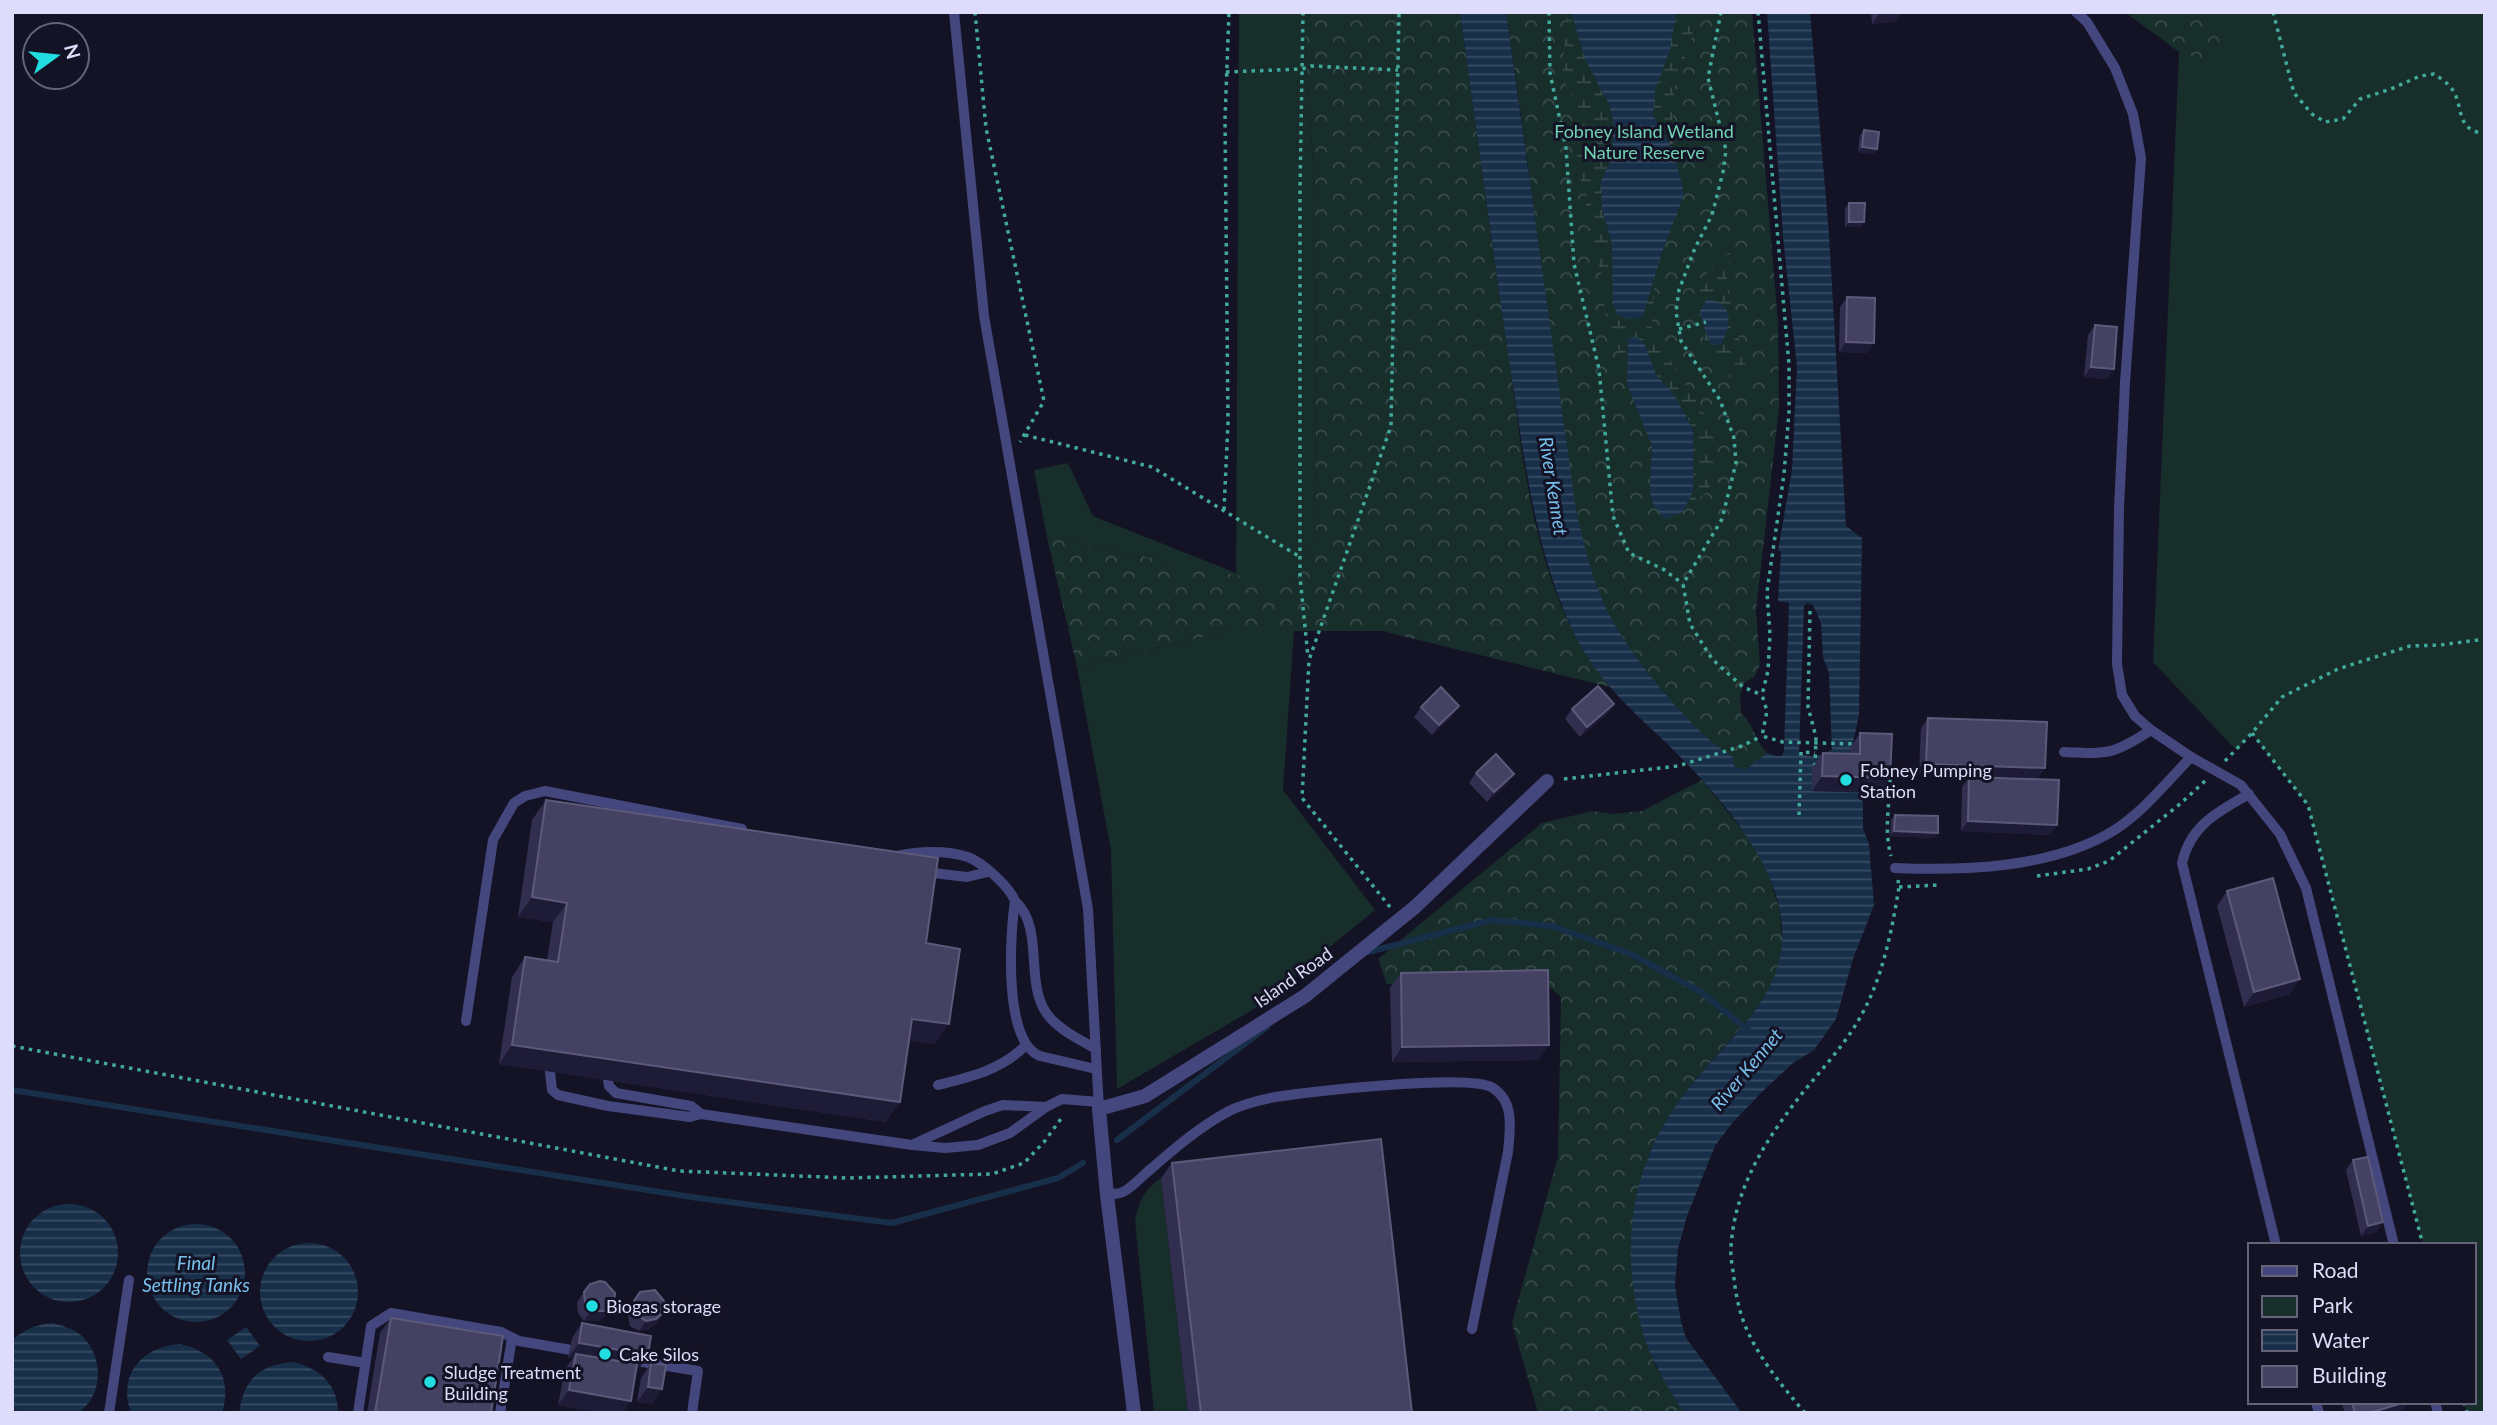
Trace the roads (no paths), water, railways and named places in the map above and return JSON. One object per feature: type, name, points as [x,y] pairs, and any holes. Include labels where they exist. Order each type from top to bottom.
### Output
[{"type":"street","name":"Island Road","points":[[1099,1106],[1145,1096],[1306,996],[1401,919],[1547,781]]},
{"type":"street","points":[[1099,1106],[1107,1195],[1134,1413]]},
{"type":"lane","points":[[550,1072],[552,1090],[558,1095],[608,1106],[690,1117],[701,1114],[912,1145],[964,1148],[990,1142],[1010,1133],[1045,1107],[1062,1099],[1071,1098],[1099,1106],[1088,909],[984,316],[954,12]]},
{"type":"lane","points":[[2076,12],[2087,22],[2115,68],[2133,114],[2141,159],[2119,508],[2117,664],[2122,695],[2135,716],[2151,730],[2190,757],[2241,786],[2280,834],[2306,888],[2395,1243]]},
{"type":"lane","points":[[2064,752],[2104,754],[2124,748],[2151,730]]},
{"type":"lane","points":[[1895,868],[1990,866],[2036,860],[2074,849],[2114,830],[2150,800],[2190,757]]},
{"type":"lane","points":[[466,1021],[492,840],[514,803],[535,792],[545,791],[760,833]]},
{"type":"lane","points":[[2249,794],[2224,808],[2195,831],[2186,845],[2182,863],[2276,1243]]},
{"type":"lane","points":[[604,816],[606,803]]},
{"type":"lane","points":[[988,872],[967,877],[928,873],[887,856],[923,851],[969,858],[988,872],[1010,890],[1015,901],[1023,908],[1030,928],[1040,1000],[1045,1011],[1054,1022],[1096,1049]]},
{"type":"lane","points":[[1015,901],[1010,932],[1014,1005],[1018,1029],[1026,1046],[1032,1053],[1040,1056],[1096,1069]]},
{"type":"lane","points":[[938,1085],[991,1070],[1026,1046]]},
{"type":"lane","points":[[608,1080],[609,1086],[617,1093],[691,1106],[701,1114]]},
{"type":"lane","points":[[1107,1195],[1123,1192],[1195,1133],[1231,1110],[1250,1103],[1297,1094],[1394,1085],[1466,1081],[1483,1083],[1494,1088],[1503,1097],[1510,1117],[1510,1128],[1508,1152],[1472,1329]]},
{"type":"lane","points":[[912,1145],[1003,1105],[1045,1107]]},
{"type":"lane","points":[[109,1413],[130,1280]]},
{"type":"lane","points":[[358,1413],[371,1326],[391,1313],[501,1332],[519,1341],[588,1353]]},
{"type":"lane","points":[[500,1413],[512,1338]]},
{"type":"lane","points":[[328,1357],[365,1363]]},
{"type":"lane","points":[[616,1357],[698,1371],[692,1413]]},
{"type":"water","name":"River Kennet","points":[[1460,12],[1506,12],[1576,510],[1597,586],[1619,632],[1660,688],[1703,734],[1733,757],[1734,766],[1745,770],[1767,753],[1782,756],[1784,751],[1789,603],[1778,601],[1781,551],[1778,551],[1792,470],[1797,367],[1783,236],[1767,12],[1810,12],[1829,235],[1846,526],[1862,538],[1859,714],[1849,769],[1812,791],[1863,792],[1863,828],[1869,845],[1874,905],[1853,959],[1836,1019],[1814,1050],[1793,1063],[1765,1089],[1732,1123],[1715,1146],[1687,1216],[1678,1249],[1675,1286],[1686,1338],[1742,1413],[1684,1413],[1657,1367],[1644,1337],[1631,1267],[1631,1233],[1645,1167],[1658,1136],[1676,1106],[1747,1022],[1772,983],[1779,961],[1782,937],[1780,911],[1773,887],[1749,839],[1696,773],[1601,677],[1583,650],[1561,604],[1541,540],[1527,473]],"holes":[[[1807,603],[1813,605],[1821,623],[1823,657],[1829,673],[1832,750],[1815,757],[1799,754],[1804,606]]]},
{"type":"water","points":[[1571,12],[1676,12],[1670,50],[1655,90],[1653,115],[1674,152],[1684,194],[1661,255],[1643,316],[1636,318],[1617,314],[1613,302],[1612,244],[1602,208],[1601,181],[1613,155],[1613,119],[1609,104],[1585,59]]},
{"type":"water","points":[[1707,299],[1722,305],[1728,316],[1729,322],[1721,344],[1712,345],[1706,334],[1700,311]]},
{"type":"water","points":[[1636,337],[1645,345],[1656,375],[1675,396],[1693,430],[1693,491],[1683,512],[1665,519],[1653,504],[1650,492],[1652,446],[1627,384],[1628,338]]},
{"type":"water","name":"Final Settling Tanks","points":[[69,1204],[88,1207],[104,1218],[115,1234],[118,1253],[115,1272],[104,1288],[88,1299],[69,1302],[50,1299],[34,1288],[23,1272],[20,1253],[23,1234],[34,1218],[50,1207]]},
{"type":"water","name":"Final Settling Tanks","points":[[196,1224],[215,1227],[231,1238],[242,1254],[245,1273],[242,1292],[231,1308],[215,1319],[196,1322],[177,1319],[161,1308],[150,1292],[147,1273],[150,1254],[161,1238],[177,1227]]},
{"type":"water","name":"Final Settling Tanks","points":[[309,1243],[328,1246],[344,1257],[355,1273],[358,1292],[355,1311],[344,1327],[328,1338],[309,1341],[290,1338],[274,1327],[263,1311],[260,1292],[263,1273],[274,1257],[290,1246]]},
{"type":"water","points":[[52,1323],[76,1332],[90,1346],[97,1366],[96,1387],[86,1406],[78,1413],[19,1413],[12,1407],[12,1340],[31,1328]]},
{"type":"water","points":[[246,1327],[260,1346],[241,1359],[227,1340]]},
{"type":"water","name":"Final Settling Tanks","points":[[180,1344],[203,1353],[218,1368],[225,1388],[222,1413],[131,1413],[127,1386],[136,1365],[154,1351]]},
{"type":"water","points":[[293,1362],[311,1368],[325,1379],[335,1394],[338,1413],[239,1413],[245,1391],[255,1376],[271,1366]]},
{"type":"waterway","points":[[1368,952],[1492,920],[1552,926],[1631,954],[1701,992],[1748,1030]]},
{"type":"waterway","points":[[1117,1140],[1267,1027]]},
{"type":"waterway","points":[[12,1090],[698,1198],[892,1223],[1058,1178],[1083,1163]]},
{"type":"place","name":"Fobney Pumping Station","points":[[1846,780]]},
{"type":"place","name":"Biogas storage","points":[[592,1306]]},
{"type":"place","name":"Cake Silos","points":[[605,1354]]},
{"type":"place","name":"Sludge Treatment Building","points":[[430,1382]]},
{"type":"park label","name":"Fobney Island Wetland Nature Reserve","points":[[1644,141]]}]
